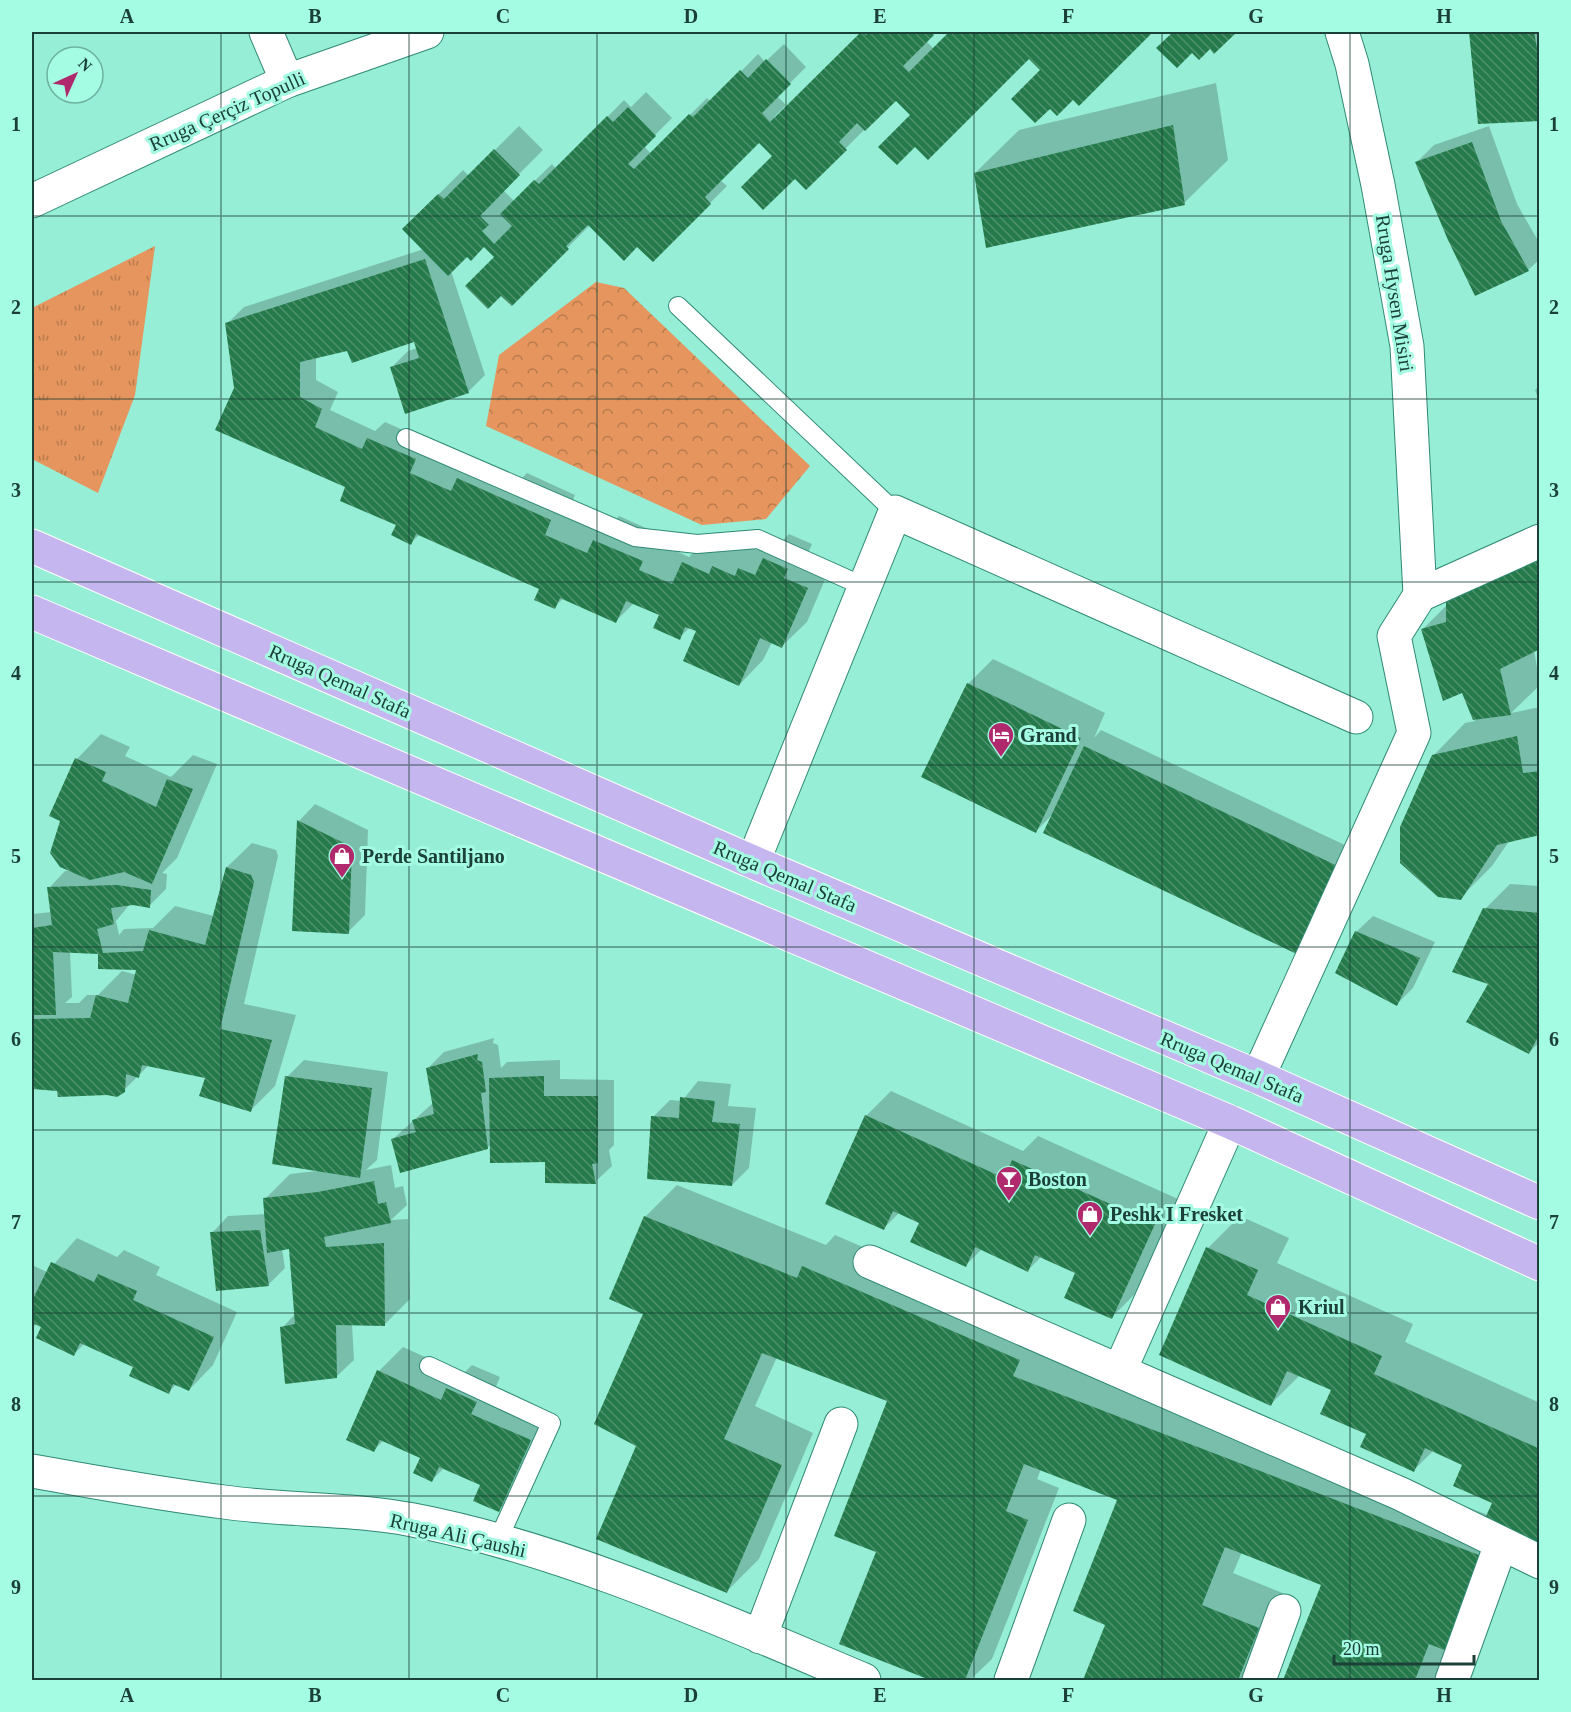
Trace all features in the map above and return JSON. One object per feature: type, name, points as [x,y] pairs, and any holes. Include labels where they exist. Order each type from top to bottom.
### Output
[{"type":"main road","name":"Rruga Qemal Stafa","points":[[32,546],[753,862],[1257,1077],[1539,1203]]},
{"type":"main road","points":[[32,612],[1230,1122],[1539,1264]]},
{"type":"street","points":[[266,32],[287,81]]},
{"type":"street","name":"Rruga Çerçiz Topulli","points":[[32,201],[287,81],[427,32]]},
{"type":"street","name":"Rruga Hysen Misiri","points":[[1342,32],[1352,64],[1378,185],[1407,346],[1420,595]]},
{"type":"street","points":[[753,862],[895,512],[1356,717]]},
{"type":"street","points":[[1257,1077],[1414,733],[1394,636],[1420,595],[1539,541]]},
{"type":"street","points":[[1120,1370],[1230,1122]]},
{"type":"street","points":[[870,1262],[1401,1494],[1539,1562]]},
{"type":"street","points":[[760,1637],[841,1424]]},
{"type":"street","name":"Rruga Ali Çaushi","points":[[32,1471],[224,1503],[411,1520],[498,1540],[573,1564],[864,1680]]},
{"type":"street","points":[[1011,1680],[1069,1520]]},
{"type":"street","points":[[1452,1680],[1501,1544]]},
{"type":"street","points":[[1259,1680],[1284,1611]]},
{"type":"lane","points":[[678,306],[895,512]]},
{"type":"lane","points":[[406,438],[635,537],[697,544],[758,539],[865,586]]},
{"type":"lane","points":[[429,1366],[551,1423],[498,1540]]},
{"type":"green space","points":[[155,246],[135,395],[98,493],[32,459],[32,308]]},
{"type":"green space","points":[[596,282],[624,288],[810,466],[766,519],[702,525],[486,426],[499,355]]},
{"type":"building","points":[[861,32],[866,35],[870,32],[931,32],[934,35],[903,66],[909,72],[949,32],[1153,32],[1079,106],[1073,100],[1057,116],[1050,109],[1035,123],[1011,99],[1040,70],[1029,59],[928,160],[915,147],[897,165],[878,147],[910,115],[896,101],[865,131],[857,123],[839,142],[847,150],[806,190],[795,179],[763,210],[741,187],[772,156],[759,143],[705,197],[711,204],[653,262],[637,247],[624,261],[588,225],[566,246],[569,249],[512,306],[501,296],[488,309],[465,286],[494,257],[484,247],[471,261],[467,257],[448,276],[402,229],[438,194],[444,199],[494,149],[520,175],[480,216],[489,225],[482,231],[494,244],[512,226],[500,214],[534,180],[539,184],[607,116],[613,122],[628,107],[656,136],[628,164],[634,169],[689,114],[693,117],[740,70],[748,78],[766,59],[791,84],[762,113],[770,122]]},
{"type":"building","points":[[1173,32],[1237,32],[1214,54],[1210,49],[1199,60],[1192,53],[1177,68],[1156,48]]},
{"type":"building","points":[[1469,32],[1534,32],[1540,64],[1540,121],[1478,124]]},
{"type":"building","points":[[1173,125],[1185,205],[986,248],[974,173]]},
{"type":"building","points":[[1472,142],[1501,221],[1529,271],[1475,296],[1415,162]]},
{"type":"building","points":[[425,259],[469,393],[405,414],[390,367],[419,358],[414,342],[352,363],[347,351],[300,362],[300,397],[322,409],[315,427],[362,449],[367,438],[416,459],[410,473],[451,491],[457,478],[551,520],[545,535],[587,553],[593,540],[643,561],[639,570],[672,584],[682,562],[709,574],[712,566],[735,576],[738,568],[755,575],[763,558],[788,569],[784,578],[808,588],[782,648],[760,638],[739,686],[683,661],[696,631],[685,627],[680,640],[653,628],[659,615],[626,601],[616,623],[560,598],[555,609],[534,600],[539,589],[416,534],[411,545],[391,535],[396,525],[340,501],[345,487],[215,430],[234,388],[225,323]]},
{"type":"building","points":[[1540,560],[1540,649],[1500,669],[1511,715],[1473,720],[1462,693],[1443,701],[1421,629],[1446,622],[1446,599]]},
{"type":"building","name":"Grand","points":[[967,683],[1081,738],[1036,833],[921,777]]},
{"type":"building","points":[[1517,736],[1523,773],[1540,771],[1540,835],[1497,845],[1461,900],[1438,897],[1400,863],[1400,827],[1432,755]]},
{"type":"building","points":[[1084,746],[1348,871],[1307,959],[1043,833]]},
{"type":"building","points":[[75,758],[106,772],[102,781],[156,807],[167,779],[193,789],[152,884],[124,872],[90,880],[60,867],[50,853],[60,821],[49,816]]},
{"type":"building","points":[[297,820],[352,847],[349,934],[292,931]]},
{"type":"building","points":[[226,867],[251,875],[254,882],[220,1029],[272,1040],[251,1112],[199,1096],[205,1078],[142,1065],[139,1078],[126,1074],[125,1092],[117,1097],[107,1095],[58,1097],[57,1091],[32,1089],[32,1019],[90,1018],[96,995],[128,1003],[136,970],[98,969],[98,954],[53,952],[56,1015],[32,1015],[32,928],[52,925],[47,887],[117,885],[151,890],[150,908],[133,905],[111,908],[114,924],[97,929],[103,953],[143,951],[149,930],[205,945]]},
{"type":"building","points":[[1483,908],[1540,913],[1540,1033],[1529,1054],[1466,1022],[1488,984],[1452,972]]},
{"type":"building","points":[[1355,931],[1420,958],[1397,1006],[1335,973]]},
{"type":"building","points":[[478,1054],[477,1060],[482,1062],[486,1092],[481,1093],[488,1149],[400,1173],[391,1139],[416,1132],[412,1120],[434,1114],[426,1068]]},
{"type":"building","points":[[285,1076],[372,1088],[360,1178],[272,1164]]},
{"type":"building","points":[[544,1076],[544,1096],[598,1096],[598,1163],[592,1164],[596,1184],[545,1183],[545,1162],[490,1163],[489,1078]]},
{"type":"building","points":[[680,1097],[715,1101],[712,1122],[740,1124],[732,1186],[647,1179],[651,1116],[679,1118]]},
{"type":"building","points":[[865,1115],[1004,1178],[1012,1160],[1155,1224],[1112,1319],[1064,1298],[1075,1273],[1035,1255],[1028,1272],[975,1247],[966,1267],[910,1242],[919,1223],[893,1211],[884,1230],[825,1204]]},
{"type":"building","points":[[374,1181],[378,1204],[386,1202],[391,1223],[324,1237],[326,1247],[384,1243],[385,1326],[336,1325],[337,1378],[285,1384],[280,1327],[295,1324],[289,1249],[267,1253],[263,1198],[318,1192]]},
{"type":"building","points":[[644,1216],[797,1278],[802,1266],[1020,1360],[1013,1376],[1484,1557],[1447,1651],[1429,1644],[1415,1680],[1283,1680],[1321,1585],[1225,1547],[1202,1605],[1259,1628],[1238,1680],[1083,1680],[1105,1625],[1073,1611],[1117,1500],[1024,1464],[1006,1511],[1028,1520],[965,1680],[930,1680],[839,1644],[876,1552],[834,1536],[887,1401],[762,1353],[724,1439],[782,1465],[727,1593],[596,1539],[636,1446],[594,1424],[643,1314],[609,1299]]},
{"type":"building","points":[[260,1230],[269,1286],[216,1291],[210,1232]]},
{"type":"building","points":[[1206,1247],[1258,1270],[1247,1295],[1382,1356],[1374,1374],[1540,1449],[1540,1551],[1482,1525],[1492,1503],[1453,1486],[1462,1465],[1425,1448],[1414,1472],[1360,1447],[1366,1434],[1320,1414],[1331,1390],[1287,1371],[1271,1406],[1159,1355]]},
{"type":"building","points":[[51,1262],[94,1282],[98,1274],[137,1291],[133,1300],[214,1337],[189,1391],[173,1384],[169,1394],[129,1376],[133,1367],[80,1343],[74,1356],[36,1338],[41,1327],[32,1323],[32,1301]]},
{"type":"building","points":[[377,1370],[441,1400],[446,1388],[477,1402],[471,1414],[531,1440],[499,1512],[473,1501],[480,1485],[439,1467],[432,1482],[413,1473],[420,1458],[380,1440],[374,1452],[346,1440]]},
{"type":"place","name":"Grand","points":[[1001,758]]},
{"type":"place","name":"Perde Santiljano","points":[[342,879]]},
{"type":"place","name":"Boston","points":[[1009,1202]]},
{"type":"place","name":"Peshk I Fresket","points":[[1090,1237]]},
{"type":"place","name":"Kriul","points":[[1278,1330]]}]
